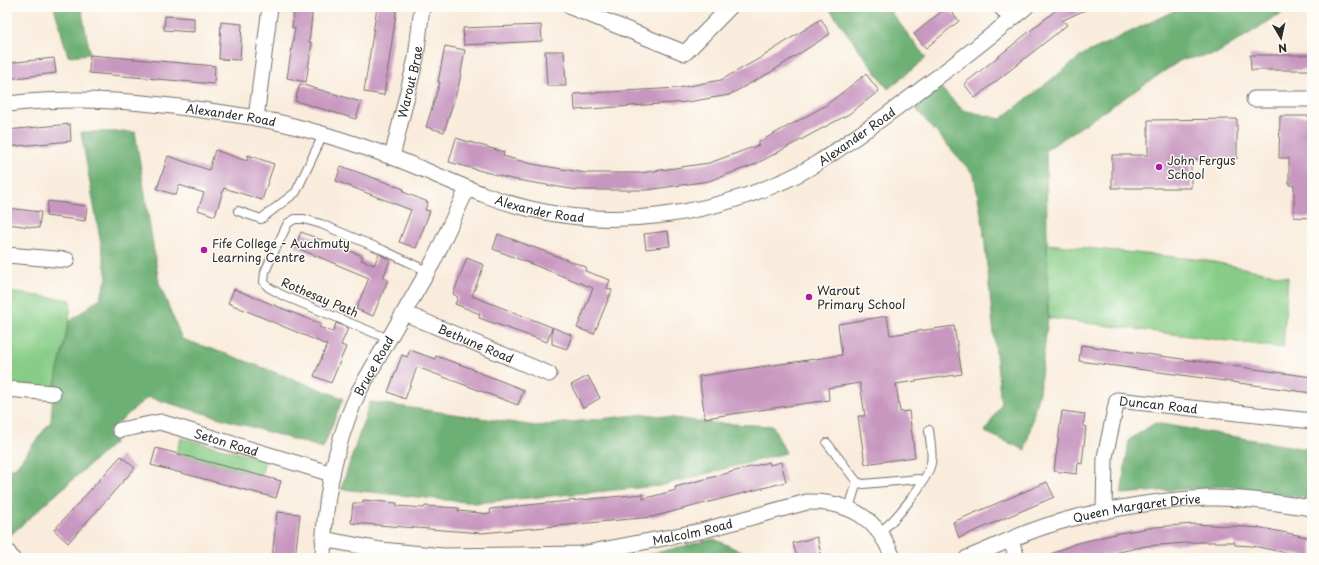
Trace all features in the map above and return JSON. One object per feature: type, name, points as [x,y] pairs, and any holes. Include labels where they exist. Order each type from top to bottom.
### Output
[{"type":"street","points":[[256,118],[270,7]]},
{"type":"street","name":"Warout Brae","points":[[392,157],[415,65],[422,7]]},
{"type":"street","points":[[571,7],[685,52],[730,7]]},
{"type":"street","points":[[1001,7],[1012,19]]},
{"type":"street","name":"Alexander Road","points":[[7,104],[48,100],[121,100],[256,118],[298,127],[392,157],[467,189],[531,210],[605,218],[648,216],[702,209],[745,196],[780,183],[813,167],[914,96],[974,51],[1026,7]]},
{"type":"street","points":[[1254,99],[1312,99]]},
{"type":"street","name":"Bruce Road","points":[[323,558],[323,524],[332,474],[348,413],[451,227],[467,189]]},
{"type":"street","points":[[7,255],[67,260]]},
{"type":"street","name":"Bethune Road","points":[[404,312],[549,374]]},
{"type":"street","points":[[7,389],[53,393]]},
{"type":"street","name":"Duncan Road","points":[[1104,512],[1105,458],[1117,400],[1312,421]]},
{"type":"street","name":"Seton Road","points":[[120,430],[160,422],[332,474]]},
{"type":"street","name":"Queen Margaret Drive","points":[[968,558],[1029,532],[1104,512],[1165,502],[1208,498],[1257,501],[1312,508]]},
{"type":"street","name":"Malcolm Road","points":[[323,539],[381,550],[443,556],[581,554],[701,531],[807,502],[824,502],[849,508],[868,519],[880,531],[893,558]]},
{"type":"street","points":[[1010,541],[1017,558]]},
{"type":"street","points":[[7,551],[12,558]]},
{"type":"lane","points":[[238,212],[261,219],[289,199],[300,186],[323,135]]},
{"type":"lane","name":"Rothesay Path","points":[[389,339],[282,295],[268,287],[264,282],[265,272],[288,223],[295,219],[304,219],[320,224],[383,250],[427,271]]},
{"type":"lane","points":[[880,531],[888,526],[922,483],[931,465],[932,453],[929,430]]},
{"type":"lane","points":[[827,443],[857,482],[863,484],[919,479],[922,483]]},
{"type":"lane","points":[[849,508],[857,482]]},
{"type":"green space","points":[[54,7],[81,7],[90,54],[68,56]]},
{"type":"green space","points":[[828,7],[887,7],[926,58],[888,89]]},
{"type":"green space","points":[[1182,7],[1292,7],[1216,54],[1181,60],[1046,150],[1048,318],[1039,392],[1025,450],[985,432],[1001,404],[983,225],[974,175],[915,108],[940,87],[963,110],[1001,119],[1084,54]]},
{"type":"green space","points":[[81,132],[135,132],[159,283],[182,339],[232,356],[343,398],[323,448],[148,397],[107,432],[115,442],[7,538],[7,471],[16,467],[51,421],[53,393],[69,322],[100,298],[107,278]]},
{"type":"green space","points":[[1047,244],[1204,260],[1288,277],[1283,348],[1048,318]]},
{"type":"green space","points":[[7,292],[71,300],[69,322],[53,393],[7,389]]},
{"type":"green space","points":[[370,402],[536,426],[645,414],[710,423],[773,426],[786,453],[659,486],[475,503],[341,489]]},
{"type":"green space","points":[[1155,423],[1312,450],[1312,499],[1224,486],[1121,494],[1129,440]]},
{"type":"green space","points":[[181,438],[265,460],[261,476],[176,454]]},
{"type":"green space","points":[[714,539],[755,558],[634,558]]},
{"type":"building","points":[[294,7],[313,7],[309,42],[312,43],[306,82],[287,78],[295,28],[292,28]]},
{"type":"building","points":[[377,7],[397,7],[384,95],[364,92]]},
{"type":"building","points":[[947,7],[959,21],[926,48],[914,34]]},
{"type":"building","points":[[1060,7],[1092,7],[1063,20],[1067,25],[975,98],[964,84]]},
{"type":"building","points":[[165,16],[194,18],[194,32],[164,30]]},
{"type":"building","points":[[821,19],[830,34],[771,72],[729,95],[688,102],[575,110],[574,94],[678,88],[721,80],[762,57]]},
{"type":"building","points":[[221,22],[242,24],[240,60],[219,59]]},
{"type":"building","points":[[541,25],[542,41],[464,45],[463,28]]},
{"type":"building","points":[[445,46],[465,50],[459,84],[444,132],[426,127],[440,82],[438,82]]},
{"type":"building","points":[[545,51],[564,51],[566,86],[547,86]]},
{"type":"building","points":[[90,55],[215,66],[214,84],[89,73]]},
{"type":"building","points":[[1250,55],[1312,55],[1312,70],[1251,70]]},
{"type":"building","points":[[54,58],[56,73],[7,79],[7,63]]},
{"type":"building","points":[[866,74],[879,91],[849,114],[754,165],[709,181],[647,190],[577,190],[511,179],[449,162],[456,138],[504,152],[503,156],[532,164],[586,173],[640,173],[709,163],[759,145],[757,143],[825,106]]},
{"type":"building","points":[[300,84],[361,102],[356,119],[295,101]]},
{"type":"building","points":[[1280,116],[1312,116],[1312,218],[1294,217],[1294,185],[1289,185],[1289,158],[1279,158]]},
{"type":"building","points":[[1237,119],[1237,159],[1191,159],[1191,188],[1112,188],[1112,155],[1148,155],[1148,120]]},
{"type":"building","points":[[70,124],[71,141],[7,147],[7,130]]},
{"type":"building","points":[[215,150],[247,161],[248,155],[274,164],[262,200],[224,188],[215,216],[198,210],[204,193],[179,185],[176,195],[157,189],[168,156],[209,170]]},
{"type":"building","points":[[341,166],[404,189],[403,192],[428,202],[425,210],[430,211],[416,248],[399,242],[411,210],[336,181]]},
{"type":"building","points":[[48,201],[87,206],[85,221],[46,216]]},
{"type":"building","points":[[7,208],[41,212],[39,228],[7,224]]},
{"type":"building","points":[[668,231],[670,246],[646,249],[644,234]]},
{"type":"building","points":[[301,232],[363,256],[361,260],[374,265],[379,254],[390,260],[383,278],[388,280],[373,316],[356,309],[369,278],[295,247]]},
{"type":"building","points":[[498,234],[586,267],[585,271],[610,280],[607,288],[612,290],[594,334],[577,328],[593,288],[493,249]]},
{"type":"building","points":[[467,258],[484,265],[472,296],[572,335],[567,349],[552,344],[552,328],[547,342],[479,318],[480,314],[455,304],[458,297],[453,294]]},
{"type":"building","points":[[234,289],[321,324],[319,327],[333,332],[336,323],[348,328],[341,345],[346,347],[331,383],[314,376],[327,345],[228,303]]},
{"type":"building","points":[[887,316],[890,335],[954,326],[962,374],[896,384],[900,412],[909,411],[915,457],[865,464],[858,416],[865,416],[860,383],[828,388],[829,400],[705,418],[699,376],[842,355],[838,324]]},
{"type":"building","points":[[1081,345],[1312,377],[1312,393],[1079,361]]},
{"type":"building","points":[[410,350],[435,359],[436,356],[473,369],[524,390],[518,405],[417,367],[405,399],[388,392],[402,355],[407,357]]},
{"type":"building","points":[[588,376],[600,398],[583,408],[571,385]]},
{"type":"building","points":[[1062,411],[1085,414],[1083,426],[1086,427],[1082,464],[1078,463],[1077,474],[1054,471]]},
{"type":"building","points":[[156,448],[281,481],[276,498],[151,465]]},
{"type":"building","points":[[121,456],[135,468],[68,543],[54,530]]},
{"type":"building","points":[[769,462],[770,465],[781,462],[786,482],[652,517],[482,533],[351,523],[353,503],[363,503],[363,500],[397,503],[397,506],[459,508],[458,511],[491,514],[490,509],[538,504],[643,494],[643,499],[676,490],[675,487]]},
{"type":"building","points":[[1047,482],[1054,497],[959,538],[953,522]]},
{"type":"building","points":[[277,512],[300,514],[295,558],[272,558]]},
{"type":"building","points":[[1194,524],[1262,528],[1312,538],[1312,558],[1253,546],[1235,545],[1235,542],[1199,542],[1146,546],[1093,558],[1042,558],[1074,544],[1119,533],[1155,527]]},
{"type":"building","points":[[817,537],[822,558],[797,558],[793,543]]},
{"type":"place","name":"John Fergus School","points":[[1159,167]]},
{"type":"place","name":"Fife College - Auchmuty Learning Centre","points":[[204,250]]},
{"type":"place","name":"Warout Primary School","points":[[809,297]]}]
